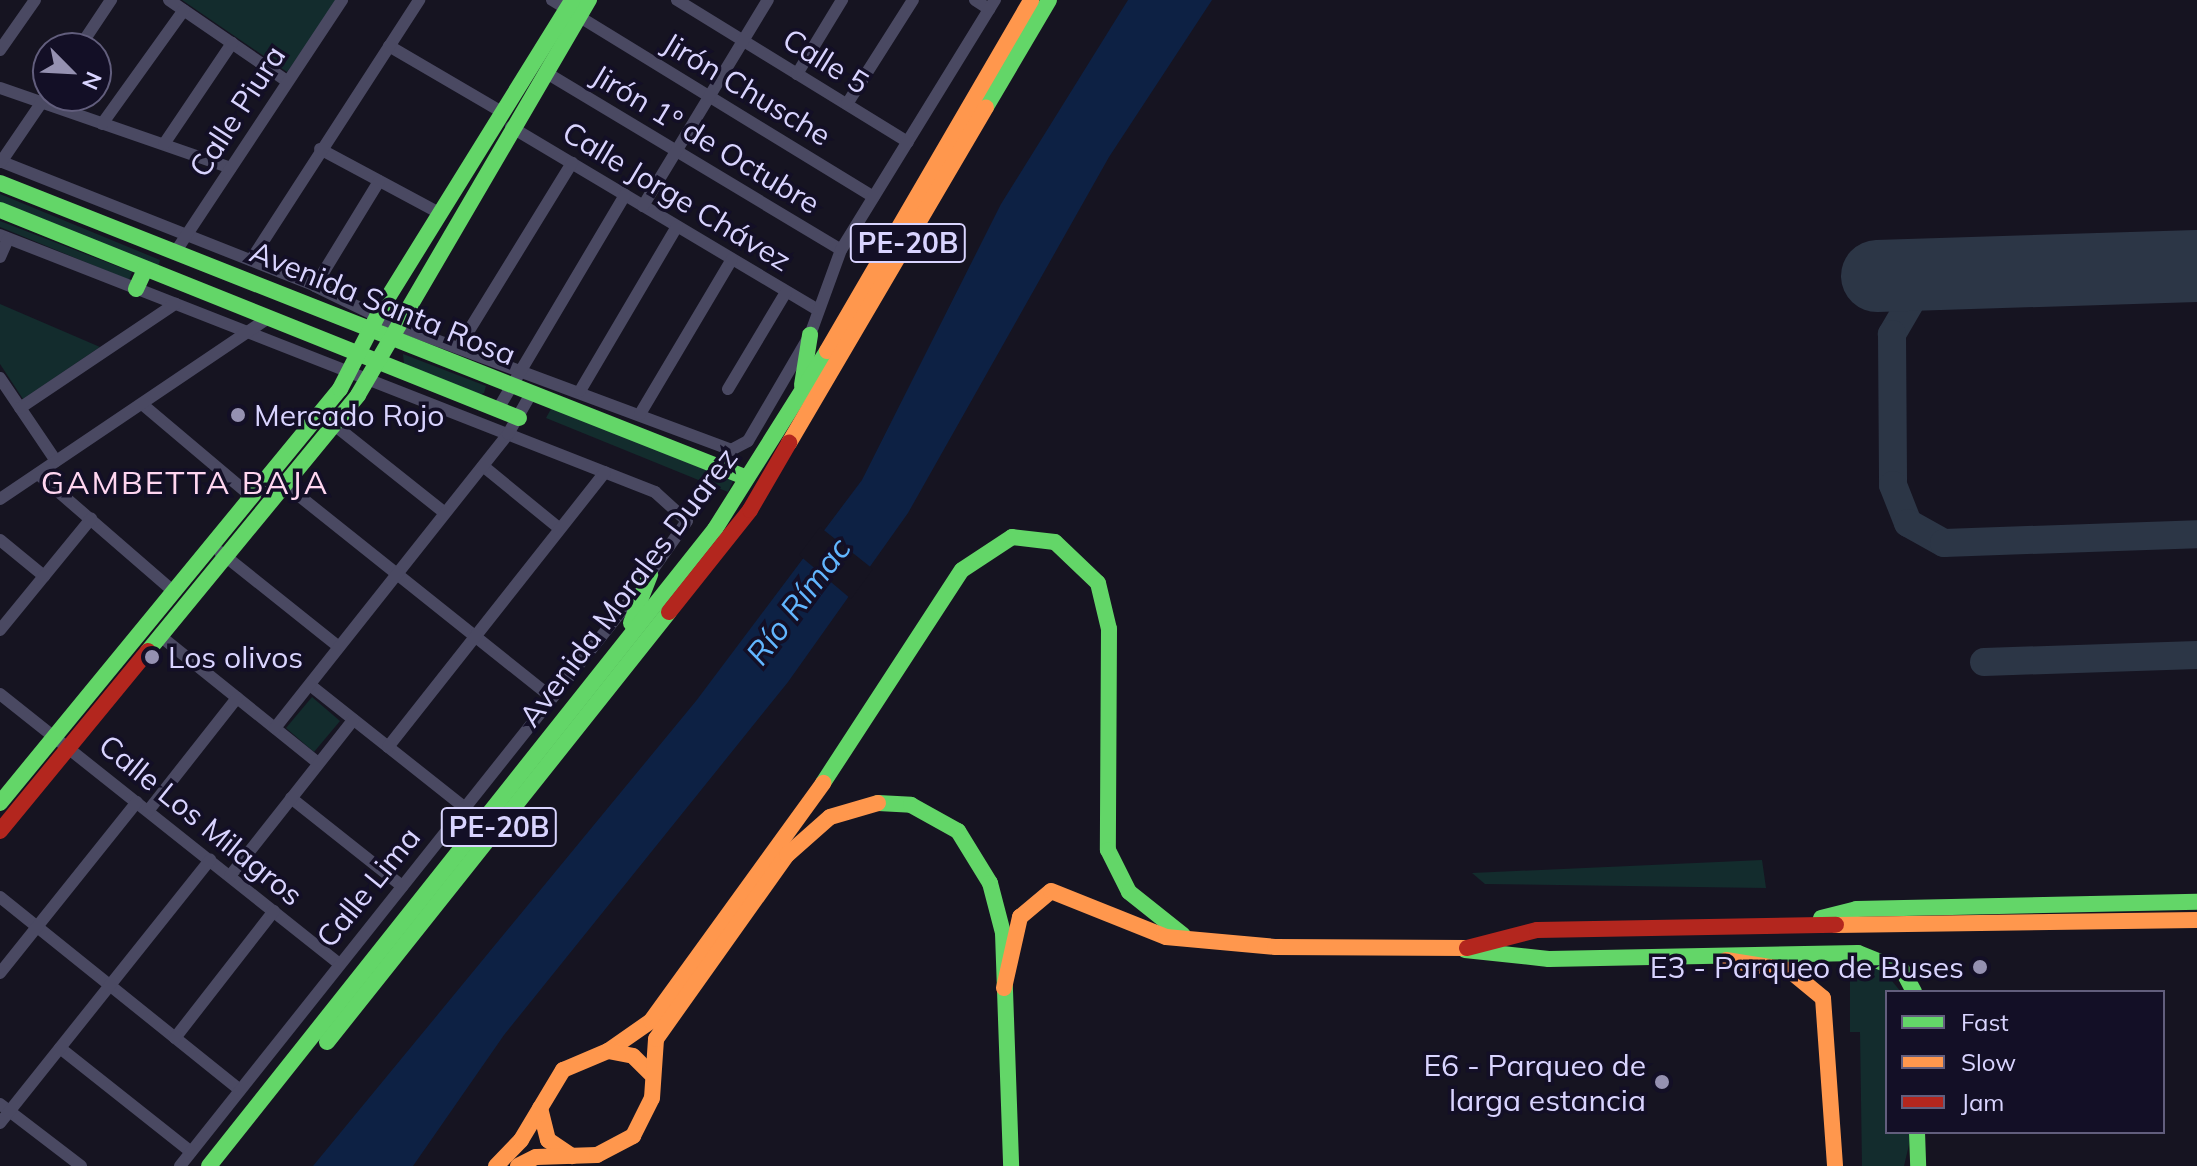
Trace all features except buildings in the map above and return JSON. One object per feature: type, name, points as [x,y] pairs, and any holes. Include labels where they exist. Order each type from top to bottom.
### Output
[{"type":"main road","points":[[0,831],[60,741],[173,591],[283,483],[366,382],[390,330],[567,6],[589,0]]},
{"type":"main road","name":"Avenida Morales Duarez","points":[[209,1166],[715,529],[800,398],[1031,0]]},
{"type":"main road","name":"Avenida Morales Duarez","points":[[228,1166],[750,510],[1049,0]]},
{"type":"main road","points":[[507,119],[545,72],[567,6]]},
{"type":"main road","points":[[0,803],[159,635],[252,497],[349,375],[374,322],[441,214],[477,168]]},
{"type":"main road","name":"Avenida Santa Rosa","points":[[0,183],[292,298],[374,322],[514,376],[532,392],[745,477]]},
{"type":"main road","name":"Avenida Santa Rosa","points":[[0,210],[519,418]]},
{"type":"main road","points":[[136,289],[145,270]]},
{"type":"main road","points":[[274,321],[292,298]]},
{"type":"main road","points":[[800,398],[810,335]]},
{"type":"main road","points":[[496,1166],[563,1070],[608,1051],[651,1021],[846,752],[962,570],[1012,537],[1055,542],[1098,583],[1109,629],[1108,850],[1129,892],[1168,927],[1200,942]]},
{"type":"main road","points":[[621,647],[650,575]]},
{"type":"main road","points":[[518,1166],[536,1157],[597,1155],[633,1136],[650,1109],[656,1039],[787,855],[856,805],[911,805],[969,844],[996,904],[1004,988],[1011,1166]]},
{"type":"main road","points":[[1004,988],[1020,917],[1051,891],[1120,924],[1200,942],[1458,950],[1549,959],[1858,953],[1903,971],[1913,990]]},
{"type":"main road","points":[[1809,921],[1856,909],[2193,902]]},
{"type":"main road","points":[[1458,950],[1537,930],[1809,921],[1853,927],[2197,920]]},
{"type":"main road","points":[[1706,954],[1780,967],[1819,990],[1829,1013],[1835,1166]]},
{"type":"main road","points":[[608,1051],[633,1056],[651,1074]]},
{"type":"main road","points":[[540,1106],[548,1140],[574,1156]]},
{"type":"main road","points":[[1917,1134],[1918,1166]]},
{"type":"street","points":[[0,50],[35,0]]},
{"type":"street","points":[[90,32],[111,0]]},
{"type":"street","points":[[169,0],[287,81]]},
{"type":"street","name":"Calle Piura","points":[[176,251],[342,0]]},
{"type":"street","points":[[251,260],[419,0]]},
{"type":"street","name":"Calle 5","points":[[678,0],[908,142]]},
{"type":"street","points":[[643,206],[768,0]]},
{"type":"street","points":[[797,74],[842,0]]},
{"type":"street","points":[[847,104],[913,0]]},
{"type":"street","points":[[390,330],[460,345],[514,376],[580,391],[740,448],[810,335],[816,309],[841,250],[992,4],[975,0]]},
{"type":"street","name":"Jirón Chusche","points":[[567,6],[874,197]]},
{"type":"street","points":[[102,124],[184,10]]},
{"type":"street","points":[[164,144],[232,43]]},
{"type":"street","name":"Calle Jorge Chávez","points":[[389,46],[572,163],[816,309]]},
{"type":"street","name":"Jirón 1º de Octubre","points":[[545,72],[841,250]]},
{"type":"street","points":[[0,88],[32,95]]},
{"type":"street","points":[[35,112],[0,162],[315,286],[374,322]]},
{"type":"street","points":[[76,112],[231,168]]},
{"type":"street","points":[[320,149],[441,214]]},
{"type":"street","points":[[460,345],[572,163]]},
{"type":"street","points":[[315,286],[379,181]]},
{"type":"street","points":[[498,409],[514,376],[625,195]]},
{"type":"street","points":[[580,391],[677,226]]},
{"type":"street","points":[[0,257],[4,237],[366,382],[605,472],[388,747]]},
{"type":"street","points":[[640,414],[732,259]]},
{"type":"street","points":[[728,389],[786,292]]},
{"type":"street","points":[[20,408],[175,304]]},
{"type":"street","points":[[1,496],[247,333],[274,321]]},
{"type":"street","points":[[0,378],[56,461]]},
{"type":"street","points":[[275,728],[508,434],[532,392]]},
{"type":"street","points":[[142,404],[252,497]]},
{"type":"street","points":[[333,424],[445,513]]},
{"type":"street","points":[[483,466],[560,529]]},
{"type":"street","name":"Calle Lima","points":[[180,1166],[686,528],[686,515],[676,505],[605,472]]},
{"type":"street","points":[[38,474],[173,591]]},
{"type":"street","points":[[283,483],[552,698]]},
{"type":"street","points":[[0,630],[5,613],[44,576],[91,519]]},
{"type":"street","points":[[0,540],[44,576]]},
{"type":"street","points":[[217,550],[339,647]]},
{"type":"street","points":[[159,635],[318,763]]},
{"type":"street","points":[[310,685],[465,808]]},
{"type":"street","name":"Calle Los Milagros","points":[[0,694],[340,964]]},
{"type":"street","points":[[148,811],[237,698]]},
{"type":"street","points":[[230,876],[353,720]]},
{"type":"street","points":[[291,798],[402,886]]},
{"type":"street","points":[[0,973],[137,802]]},
{"type":"street","points":[[0,1123],[5,1108],[60,1048],[210,860]]},
{"type":"street","points":[[0,897],[240,1090]]},
{"type":"street","points":[[175,1038],[274,911]]},
{"type":"street","points":[[60,1048],[191,1152]]},
{"type":"street","points":[[5,1108],[74,1164]]},
{"type":"green space","points":[[182,0],[338,0],[287,72]]},
{"type":"green space","points":[[0,194],[160,260],[158,268],[0,204]]},
{"type":"green space","points":[[0,221],[132,272],[129,280],[0,227]]},
{"type":"green space","points":[[0,304],[100,347],[23,399],[0,364]]},
{"type":"green space","points":[[403,354],[486,386],[484,393],[476,396],[404,364]]},
{"type":"green space","points":[[552,407],[733,481],[728,492],[546,418]]},
{"type":"green space","points":[[312,697],[340,721],[314,752],[286,728]]},
{"type":"green space","points":[[1762,860],[1766,888],[1485,884],[1472,873]]},
{"type":"green space","points":[[1850,960],[1883,970],[1899,990],[1885,990],[1885,1134],[1912,1134],[1904,1166],[1862,1166],[1860,1032],[1850,1032]]},
{"type":"water","name":"Río Rímac","points":[[1128,0],[1212,0],[1109,157],[908,513],[788,682],[504,1035],[413,1166],[313,1166],[696,701],[862,480],[1001,204]]},
{"type":"pier","points":[[820,527],[873,569],[851,599],[799,555]]},
{"type":"taxiway","points":[[1963,273],[1916,293],[1892,334],[1893,485],[1908,523],[1944,543],[2197,534]]},
{"type":"taxiway","points":[[1984,662],[2197,655]]},
{"type":"runway","points":[[1877,276],[2197,266]]},
{"type":"traffic: fast","points":[[0,803],[340,389],[382,307],[572,0]]},
{"type":"traffic: fast","points":[[148,651],[358,395],[589,0]]},
{"type":"traffic: fast","points":[[986,107],[1049,0]]},
{"type":"traffic: fast","points":[[0,183],[745,477]]},
{"type":"traffic: fast","points":[[0,210],[519,418]]},
{"type":"traffic: fast","points":[[136,289],[145,270]]},
{"type":"traffic: fast","points":[[802,385],[810,335]]},
{"type":"traffic: fast","points":[[209,1166],[715,529],[827,351]]},
{"type":"traffic: fast","points":[[823,783],[962,570],[1012,537],[1055,542],[1098,583],[1109,629],[1108,850],[1129,892],[1183,935]]},
{"type":"traffic: fast","points":[[631,623],[650,575]]},
{"type":"traffic: fast","points":[[327,1042],[669,612]]},
{"type":"traffic: fast","points":[[878,803],[911,805],[958,831],[990,883],[1003,933],[1011,1166]]},
{"type":"traffic: fast","points":[[1821,918],[1856,909],[2197,902]]},
{"type":"traffic: fast","points":[[1465,950],[1549,959],[1858,953],[1903,971],[1913,990]]},
{"type":"traffic: fast","points":[[1917,1134],[1918,1166]]},
{"type":"traffic: slow","points":[[827,351],[1031,0]]},
{"type":"traffic: slow","points":[[789,443],[986,107]]},
{"type":"traffic: slow","points":[[608,1051],[651,1021],[823,783]]},
{"type":"traffic: slow","points":[[518,1166],[536,1157],[597,1155],[633,1136],[652,1098],[656,1039],[787,855],[830,817],[878,803]]},
{"type":"traffic: slow","points":[[1004,988],[1020,917],[1051,891],[1166,937],[1275,947],[1467,948]]},
{"type":"traffic: slow","points":[[1836,925],[2197,920]]},
{"type":"traffic: slow","points":[[1726,960],[1789,970],[1823,998],[1835,1166]]},
{"type":"traffic: slow","points":[[496,1166],[521,1140],[563,1070],[608,1051],[633,1056],[651,1074]]},
{"type":"traffic: slow","points":[[540,1108],[548,1140],[572,1156]]},
{"type":"traffic: jam","points":[[669,612],[750,510],[789,443]]},
{"type":"traffic: jam","points":[[0,831],[148,651]]},
{"type":"traffic: jam","points":[[1467,948],[1537,930],[1836,925]]},
{"type":"place","name":"Mercado Rojo","points":[[238,415]]},
{"type":"place","name":"Los olivos","points":[[152,657]]},
{"type":"place","name":"E3 - Parqueo de Buses","points":[[1980,967]]},
{"type":"place","name":"E6 - Parqueo de larga estancia","points":[[1662,1082]]},
{"type":"district","name":"GAMBETTA BAJA","points":[[185,482]]}]
